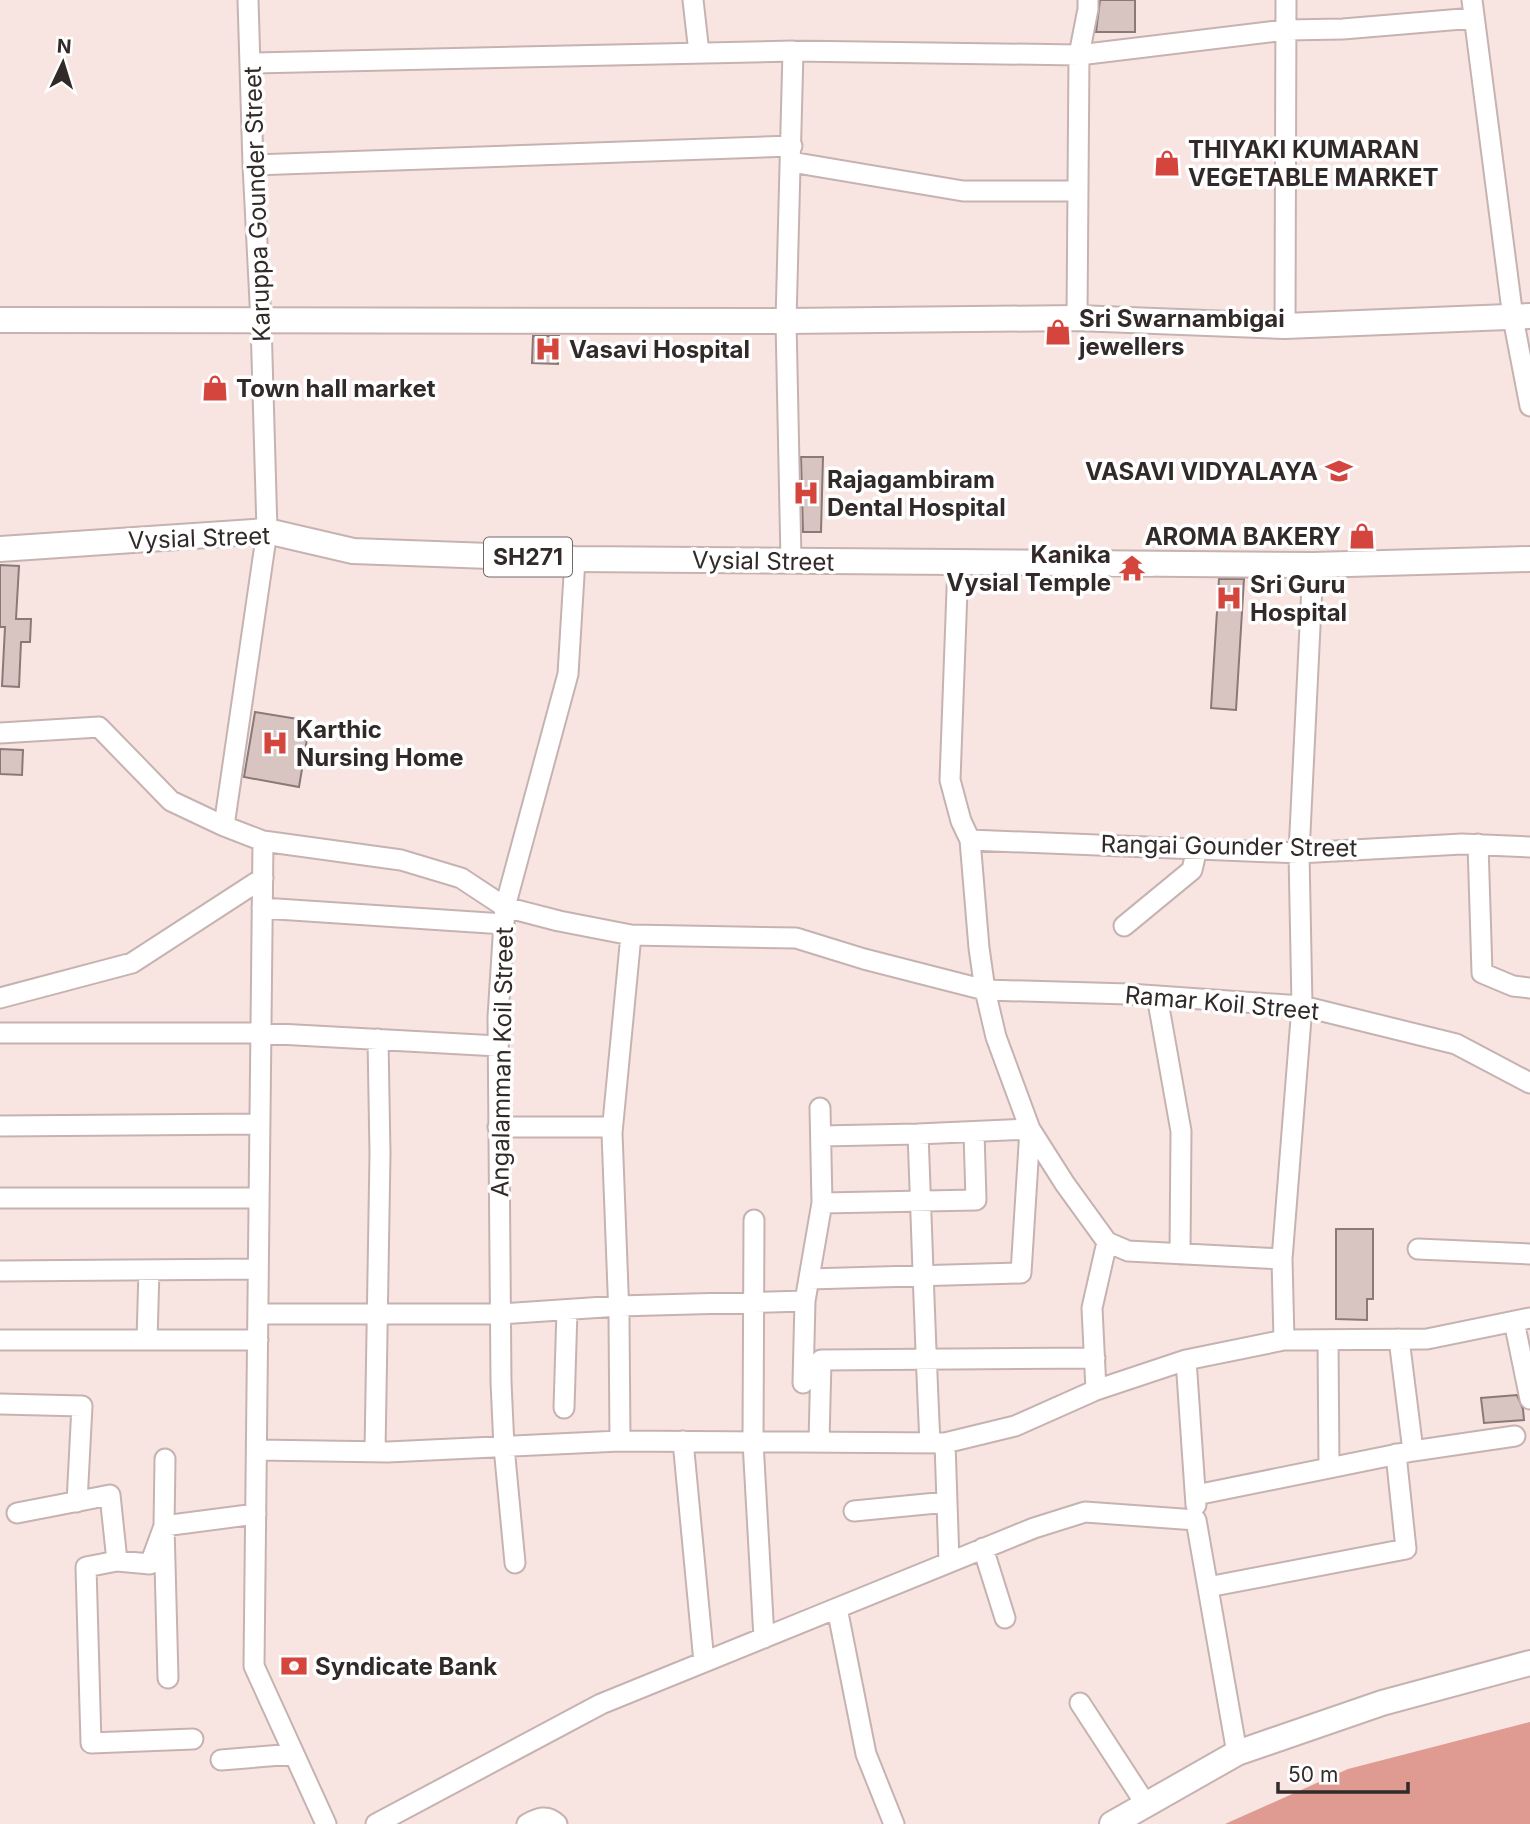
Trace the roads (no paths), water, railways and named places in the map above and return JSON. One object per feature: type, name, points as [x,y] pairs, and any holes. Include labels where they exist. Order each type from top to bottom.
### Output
[{"type":"main road","points":[[0,320],[261,322],[1076,318],[1285,326],[1522,317]]},
{"type":"main road","name":"Vysial Street","points":[[0,549],[267,531],[353,551],[575,558],[1313,565],[1530,559]]},
{"type":"main road","points":[[1112,1824],[1237,1753],[1382,1703],[1530,1663]]},
{"type":"street","name":"Karuppa Gounder Street","points":[[224,826],[267,531],[248,0]]},
{"type":"street","points":[[693,0],[699,53]]},
{"type":"street","points":[[1076,318],[1079,55],[1088,0]]},
{"type":"street","points":[[1285,326],[1286,0]]},
{"type":"street","points":[[251,63],[793,51],[1079,55],[1286,30],[1343,29],[1473,9],[1522,317],[1530,406]]},
{"type":"street","points":[[791,561],[786,321],[793,51]]},
{"type":"street","points":[[253,165],[791,154],[963,191],[1078,191]]},
{"type":"street","name":"Angalamman Koil Street","points":[[516,1563],[504,1447],[501,1314],[498,1046],[504,915],[568,674],[575,558]]},
{"type":"street","points":[[958,563],[950,780],[961,821],[970,840],[985,990],[996,1037],[1030,1129],[1072,1195],[1107,1242],[1128,1251],[1282,1259]]},
{"type":"street","points":[[1284,1340],[1282,1259],[1302,1006],[1299,853],[1313,565]]},
{"type":"street","points":[[0,733],[99,727],[171,801],[224,826],[263,841],[401,860],[461,878],[504,915]]},
{"type":"street","name":"Rangai Gounder Street","points":[[970,840],[1299,853],[1478,844],[1530,847]]},
{"type":"street","points":[[263,841],[254,1666],[327,1824]]},
{"type":"street","points":[[1478,844],[1482,973],[1513,986],[1530,988]]},
{"type":"street","points":[[1124,926],[1192,870],[1197,848]]},
{"type":"street","points":[[0,998],[132,963],[263,878]]},
{"type":"street","points":[[262,908],[504,915]]},
{"type":"street","name":"Ramar Koil Street","points":[[504,915],[559,921],[631,935],[796,938],[864,959],[985,990],[1157,996],[1302,1006],[1456,1044],[1530,1083]]},
{"type":"street","points":[[620,1441],[612,1127],[631,935]]},
{"type":"street","points":[[1157,996],[1181,1131],[1180,1254]]},
{"type":"street","points":[[0,1032],[260,1033],[498,1046]]},
{"type":"street","points":[[375,1452],[380,1154],[378,1039]]},
{"type":"street","points":[[803,1382],[805,1301],[822,1202],[820,1108]]},
{"type":"street","points":[[0,1126],[259,1124]]},
{"type":"street","points":[[498,1127],[612,1127]]},
{"type":"street","points":[[821,1136],[1030,1129]]},
{"type":"street","points":[[809,1279],[1021,1273],[1030,1129]]},
{"type":"street","points":[[822,1202],[976,1200],[974,1132]]},
{"type":"street","points":[[918,1134],[926,1360],[947,1502],[949,1563]]},
{"type":"street","points":[[0,1198],[259,1198]]},
{"type":"street","points":[[754,1220],[753,1442],[764,1638]]},
{"type":"street","points":[[1096,1390],[1092,1308],[1107,1242]]},
{"type":"street","points":[[1418,1249],[1530,1254]]},
{"type":"street","points":[[0,1271],[258,1269]]},
{"type":"street","points":[[147,1340],[149,1270]]},
{"type":"street","points":[[258,1314],[501,1314],[618,1306],[805,1301]]},
{"type":"street","points":[[564,1408],[567,1310]]},
{"type":"street","points":[[257,1450],[375,1452],[620,1441],[937,1443],[1015,1426],[1096,1390],[1186,1360],[1284,1340],[1427,1339],[1522,1319],[1530,1399]]},
{"type":"street","points":[[1328,1339],[1329,1468]]},
{"type":"street","points":[[1208,1587],[1406,1549],[1399,1339]]},
{"type":"street","points":[[0,1340],[258,1340]]},
{"type":"street","points":[[819,1442],[821,1360],[1094,1358]]},
{"type":"street","points":[[1186,1360],[1196,1520],[1237,1753]]},
{"type":"street","points":[[0,1404],[82,1406],[77,1502]]},
{"type":"street","points":[[1196,1495],[1404,1453],[1515,1436]]},
{"type":"street","points":[[682,1441],[704,1662]]},
{"type":"street","points":[[165,1459],[168,1678]]},
{"type":"street","points":[[17,1513],[110,1496],[117,1562]]},
{"type":"street","points":[[854,1511],[947,1502]]},
{"type":"street","points":[[376,1824],[601,1704],[1034,1528],[1085,1512],[1196,1520]]},
{"type":"street","points":[[164,1526],[256,1514]]},
{"type":"street","points":[[164,1526],[150,1564],[117,1562],[86,1567],[91,1743],[192,1739]]},
{"type":"street","points":[[983,1549],[1004,1618]]},
{"type":"street","points":[[837,1608],[866,1755],[894,1824]]},
{"type":"street","points":[[1080,1703],[1147,1806]]},
{"type":"street","points":[[221,1760],[294,1754]]},
{"type":"street","points":[[527,1824],[540,1818],[549,1818],[557,1824]]},
{"type":"place","name":"THIYAKI KUMARAN VEGETABLE MARKET","points":[[1167,163]]},
{"type":"place","name":"Sri Swarnambigai jewellers","points":[[1058,332]]},
{"type":"place","name":"Vasavi Hospital","points":[[548,349]]},
{"type":"place","name":"Town hall market","points":[[215,388]]},
{"type":"place","name":"VASAVI VIDYALAYA","points":[[1339,471]]},
{"type":"place","name":"Rajagambiram Dental Hospital","points":[[806,493]]},
{"type":"place","name":"AROMA BAKERY","points":[[1362,536]]},
{"type":"place","name":"Kanika Vysial Temple","points":[[1132,568]]},
{"type":"place","name":"Sri Guru Hospital","points":[[1229,598]]},
{"type":"place","name":"Karthic Nursing Home","points":[[275,743]]},
{"type":"place","name":"Syndicate Bank","points":[[294,1666]]}]
